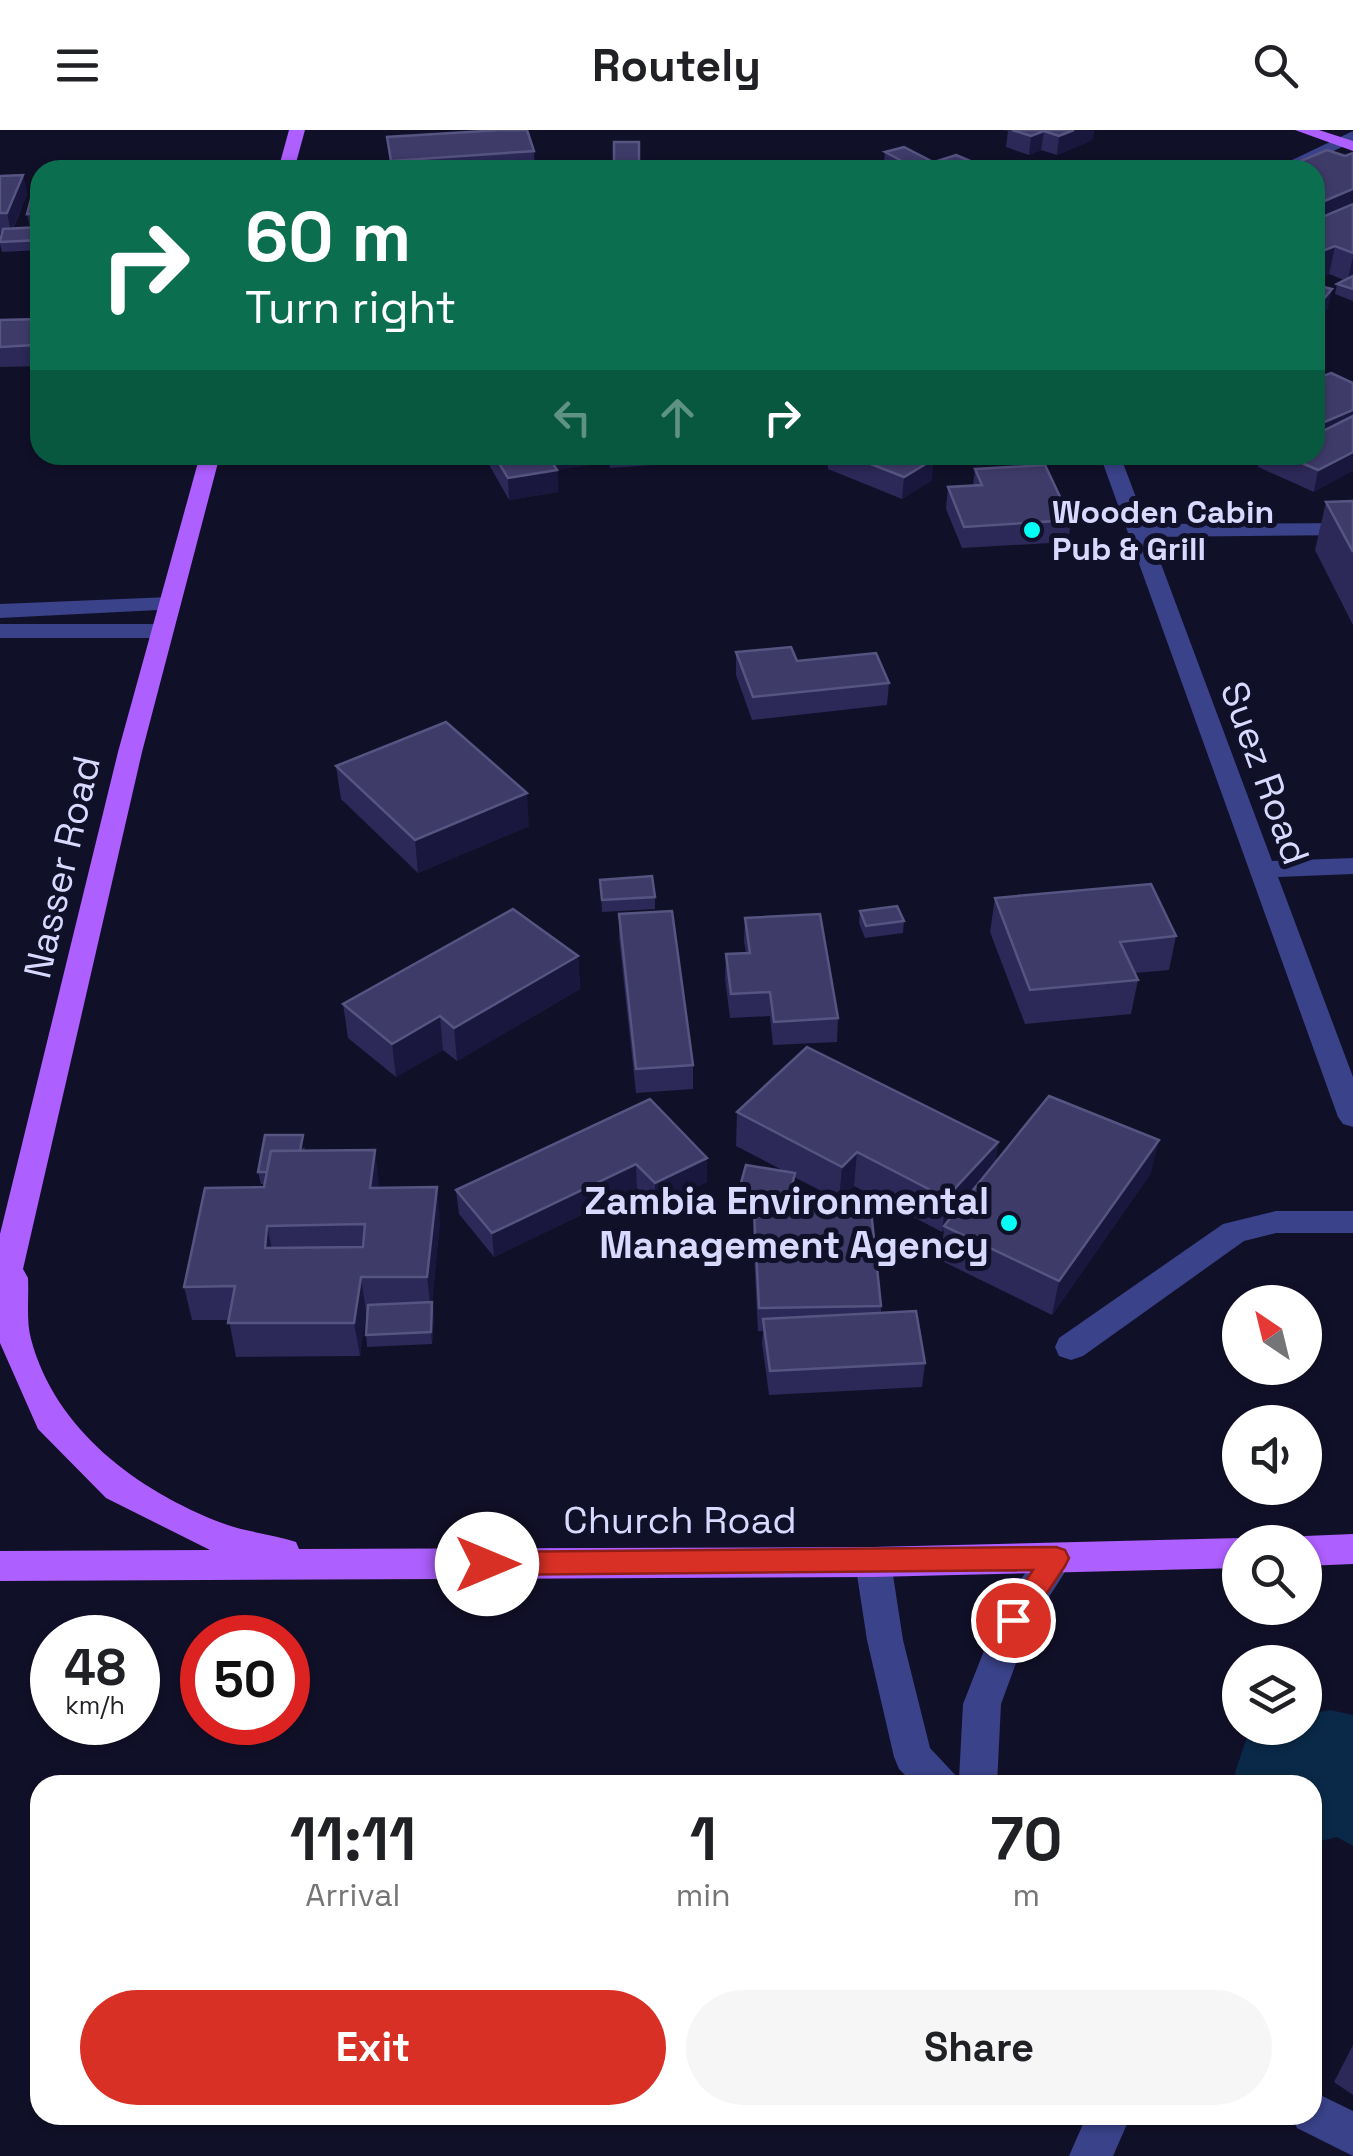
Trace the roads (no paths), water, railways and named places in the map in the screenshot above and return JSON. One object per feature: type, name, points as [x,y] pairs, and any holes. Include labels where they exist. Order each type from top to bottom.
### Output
[{"type":"main road","points":[[289,160],[297,130]]},
{"type":"main road","points":[[1304,130],[1348,141]]},
{"type":"main road","name":"Nasser Road","points":[[0,1300],[162,631],[207,465]]},
{"type":"main road","points":[[5,1267],[14,1338],[50,1418],[118,1488],[216,1537],[332,1565]]},
{"type":"main road","points":[[1322,1550],[1353,1549]]},
{"type":"main road","name":"Church Road","points":[[0,1566],[873,1562],[1222,1553]]},
{"type":"street","points":[[1303,160],[1348,141]]},
{"type":"street","name":"Suez Road","points":[[1114,465],[1353,1116]]},
{"type":"street","points":[[1138,531],[1353,529]]},
{"type":"street","points":[[0,611],[170,604]]},
{"type":"street","points":[[0,632],[162,631]]},
{"type":"street","points":[[1260,870],[1353,866]]},
{"type":"street","points":[[1071,1347],[1234,1232],[1276,1222],[1353,1222]]},
{"type":"street","points":[[978,1775],[982,1704],[1013,1620],[1056,1558]]},
{"type":"street","points":[[873,1562],[885,1640],[913,1757],[932,1775]]},
{"type":"street","points":[[1322,2118],[1353,2135]]},
{"type":"street","points":[[1091,2156],[1105,2125]]},
{"type":"water","points":[[1322,1712],[1353,1715],[1353,1846],[1337,1837],[1322,1841],[1322,1775],[1234,1775],[1244,1745],[1322,1745]]},
{"type":"place","name":"Wooden Cabin Pub & Grill","points":[[1032,530]]},
{"type":"place","name":"Zambia Environmental Management Agency","points":[[1009,1223]]}]
